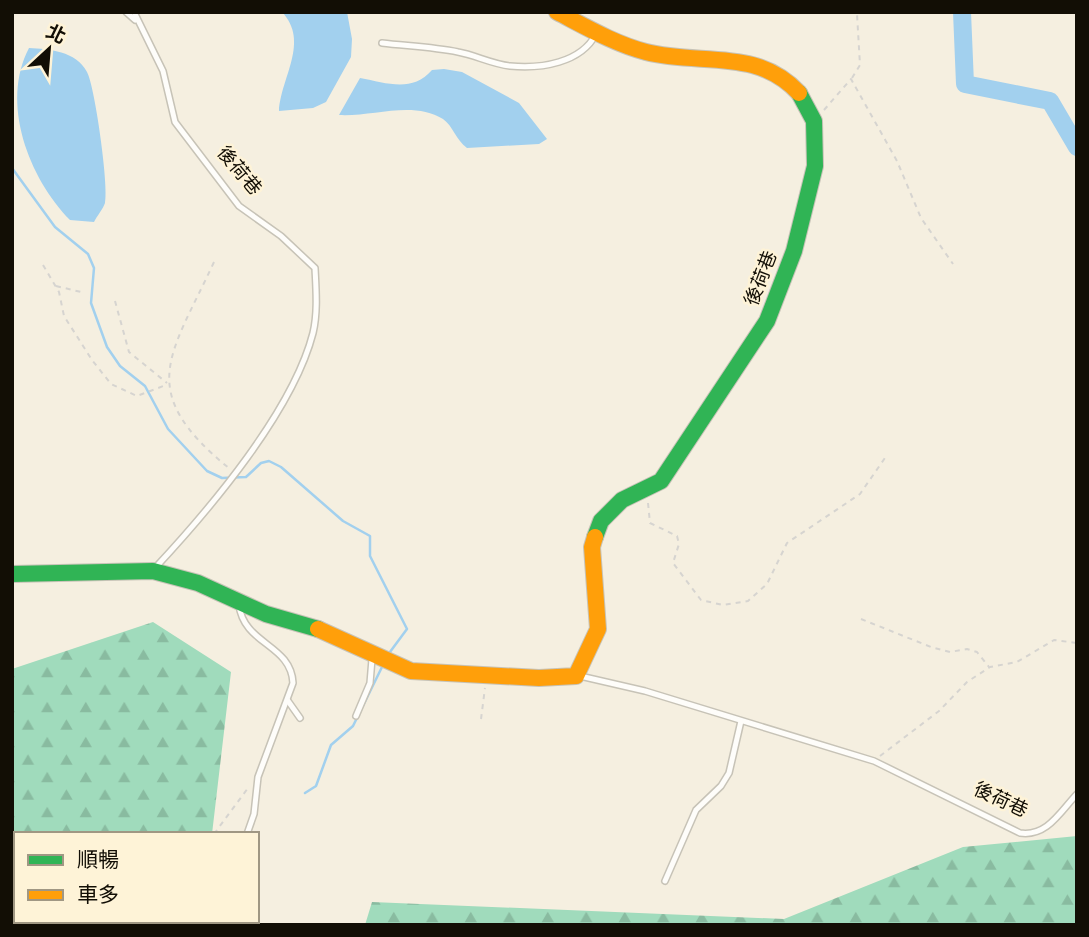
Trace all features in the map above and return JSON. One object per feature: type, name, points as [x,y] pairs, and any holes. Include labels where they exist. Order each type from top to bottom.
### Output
[{"type":"street","name":"後荷巷","points":[[12,574],[153,571],[198,583],[238,602],[316,628],[372,656],[411,671],[486,677],[564,679],[576,676],[598,629],[592,547],[601,521],[622,500],[661,481],[766,321],[778,296],[804,218],[816,164],[814,121],[806,102],[780,74],[754,63],[659,55],[597,32],[557,12]]},
{"type":"lane","name":"後荷巷","points":[[126,12],[138,22]]},
{"type":"lane","name":"後荷巷","points":[[134,12],[151,41],[163,71],[175,122],[239,206],[281,236],[315,268],[313,332],[303,359],[266,433],[153,571]]},
{"type":"lane","points":[[382,43],[458,52],[511,66],[552,64],[580,54],[589,47],[597,32]]},
{"type":"lane","points":[[238,602],[241,621],[247,629],[273,648],[292,676],[288,701],[258,777],[254,814],[248,832]]},
{"type":"lane","points":[[356,716],[370,683],[372,656]]},
{"type":"lane","name":"後荷巷","points":[[576,676],[645,691],[873,761],[1020,833],[1032,835],[1043,831],[1077,794]]},
{"type":"lane","points":[[288,701],[300,718]]},
{"type":"lane","points":[[665,881],[696,810],[722,786],[729,773],[741,722]]},
{"type":"path","points":[[814,121],[860,65],[857,14]]},
{"type":"path","points":[[851,79],[897,161],[921,218],[953,264]]},
{"type":"path","points":[[214,262],[172,354],[168,384],[176,411],[194,435],[233,472]]},
{"type":"path","points":[[43,265],[55,285],[64,316],[111,384],[137,396],[168,384]]},
{"type":"path","points":[[55,285],[81,292]]},
{"type":"path","points":[[115,301],[130,352],[168,384]]},
{"type":"path","points":[[649,488],[647,513],[650,523],[677,537],[679,544],[673,563],[701,600],[723,605],[748,601],[767,584],[787,544],[860,494],[887,455]]},
{"type":"path","points":[[861,619],[931,647],[950,652],[967,649],[977,652],[990,667]]},
{"type":"path","points":[[873,761],[939,711],[967,682],[990,667],[1017,662],[1054,640],[1077,643]]},
{"type":"path","points":[[481,719],[486,677]]},
{"type":"path","points":[[216,832],[258,777]]},
{"type":"green space","points":[[153,622],[231,672],[212,832],[14,832],[14,923],[201,925],[12,925],[12,669]]},
{"type":"green space","points":[[1077,836],[1077,925],[365,925],[372,902],[784,919],[963,847]]},
{"type":"water","points":[[282,12],[347,12],[352,39],[351,57],[326,102],[313,108],[279,111],[294,48],[290,23]]},
{"type":"water","points":[[29,48],[53,50],[69,55],[87,72],[97,116],[106,193],[105,203],[94,222],[70,220],[55,203],[31,162],[18,116],[17,92],[21,69]]},
{"type":"water","points":[[432,70],[462,72],[519,103],[547,139],[539,144],[467,148],[443,119],[431,113],[406,110],[339,115],[360,78],[389,84],[408,84],[416,82]]},
{"type":"waterway","points":[[962,12],[965,84],[1050,101],[1077,147]]},
{"type":"waterway","points":[[12,168],[55,227],[88,254],[94,268],[91,303],[107,347],[120,366],[145,386],[168,429],[207,471],[222,478],[246,477],[261,463],[269,461],[281,467],[343,521],[370,536],[370,556],[407,629],[387,656]]},
{"type":"waterway","points":[[305,793],[316,786],[331,745],[353,726],[383,665]]},
{"type":"traffic: fast","points":[[595,537],[601,521],[622,500],[661,481],[767,321],[794,251],[815,166],[814,121],[799,93]]},
{"type":"traffic: fast","points":[[12,574],[153,571],[198,583],[266,614],[318,629]]},
{"type":"traffic: slow","points":[[557,12],[634,49],[667,56],[727,61],[765,69],[799,93]]},
{"type":"traffic: slow","points":[[318,629],[411,671],[539,678],[576,676],[598,629],[592,547],[595,537]]}]
